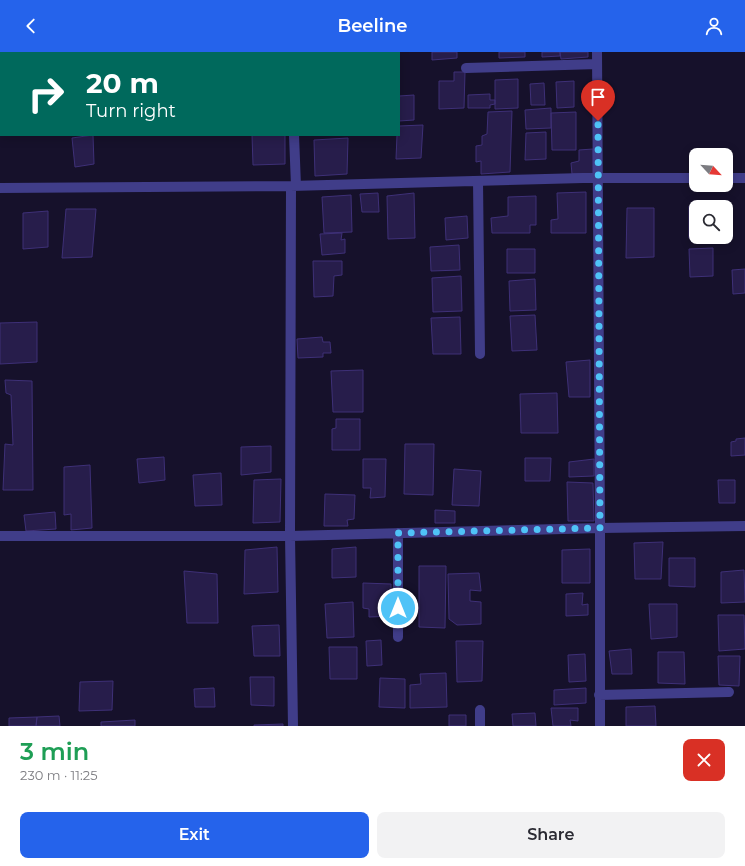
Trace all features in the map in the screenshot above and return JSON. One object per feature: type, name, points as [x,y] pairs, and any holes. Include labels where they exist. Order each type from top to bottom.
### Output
[{"type":"street","points":[[597,52],[600,726]]},
{"type":"street","points":[[466,68],[597,64]]},
{"type":"street","points":[[293,726],[290,536],[294,136]]},
{"type":"street","points":[[0,188],[294,186],[598,178],[689,178]]},
{"type":"street","points":[[733,178],[745,178]]},
{"type":"street","points":[[478,181],[480,354]]},
{"type":"street","points":[[0,536],[290,536],[745,526]]},
{"type":"street","points":[[398,533],[398,637]]},
{"type":"street","points":[[599,695],[729,692]]},
{"type":"street","points":[[480,710],[480,726]]},
{"type":"building","points":[[432,52],[457,52],[457,58],[432,60]]},
{"type":"building","points":[[499,52],[525,52],[525,57],[499,58]]},
{"type":"building","points":[[542,52],[560,52],[560,56],[542,57]]},
{"type":"building","points":[[560,52],[588,52],[588,57],[561,59]]},
{"type":"building","points":[[454,72],[465,72],[464,108],[439,109],[439,81],[454,81]]},
{"type":"building","points":[[518,79],[518,108],[495,109],[495,80]]},
{"type":"building","points":[[574,81],[574,107],[557,108],[556,82]]},
{"type":"building","points":[[544,83],[545,105],[531,105],[530,84]]},
{"type":"building","points":[[490,94],[490,100],[495,100],[495,104],[490,105],[490,108],[468,108],[468,95]]},
{"type":"building","points":[[414,95],[414,120],[400,121],[400,96]]},
{"type":"building","points":[[551,108],[551,128],[526,129],[525,110]]},
{"type":"building","points":[[512,111],[510,172],[481,174],[481,161],[476,162],[476,146],[482,145],[482,136],[487,134],[488,112]]},
{"type":"building","points":[[576,112],[576,150],[552,150],[551,113]]},
{"type":"building","points":[[423,125],[421,158],[396,159],[397,136],[400,136],[400,126]]},
{"type":"building","points":[[546,132],[546,159],[525,160],[526,133]]},
{"type":"building","points":[[93,136],[94,164],[75,167],[72,138]]},
{"type":"building","points":[[252,136],[285,136],[285,164],[253,165]]},
{"type":"building","points":[[348,138],[347,174],[315,176],[314,140]]},
{"type":"building","points":[[593,149],[593,174],[572,174],[571,163],[579,161],[579,150]]},
{"type":"building","points":[[586,192],[586,233],[551,233],[551,220],[558,219],[557,193]]},
{"type":"building","points":[[378,193],[379,212],[362,212],[360,194]]},
{"type":"building","points":[[414,193],[415,238],[388,239],[387,196]]},
{"type":"building","points":[[351,195],[352,232],[324,233],[322,197]]},
{"type":"building","points":[[536,196],[536,225],[530,225],[530,233],[492,233],[491,218],[508,216],[508,197]]},
{"type":"building","points":[[627,208],[654,208],[654,257],[626,258]]},
{"type":"building","points":[[66,209],[96,209],[92,257],[62,258]]},
{"type":"building","points":[[48,211],[48,247],[23,249],[23,213]]},
{"type":"building","points":[[467,216],[468,238],[446,240],[445,218]]},
{"type":"building","points":[[342,233],[341,240],[345,239],[345,253],[322,255],[320,234]]},
{"type":"building","points":[[459,245],[460,270],[431,271],[430,247]]},
{"type":"building","points":[[713,248],[713,276],[690,277],[689,249]]},
{"type":"building","points":[[507,249],[535,249],[535,273],[507,273]]},
{"type":"building","points":[[313,261],[342,261],[342,275],[334,276],[333,296],[314,297]]},
{"type":"building","points":[[745,269],[745,293],[733,294],[732,270]]},
{"type":"building","points":[[461,276],[462,311],[433,312],[432,278]]},
{"type":"building","points":[[535,279],[536,310],[510,311],[509,281]]},
{"type":"building","points":[[535,315],[537,350],[512,351],[510,316]]},
{"type":"building","points":[[460,317],[461,354],[433,354],[431,318]]},
{"type":"building","points":[[37,322],[37,362],[0,364],[0,323]]},
{"type":"building","points":[[322,337],[323,342],[330,342],[331,353],[323,353],[323,357],[298,358],[297,339]]},
{"type":"building","points":[[590,360],[590,397],[569,397],[566,362]]},
{"type":"building","points":[[363,370],[363,412],[333,412],[331,371]]},
{"type":"building","points":[[5,380],[32,381],[33,490],[3,490],[5,444],[13,445],[11,395],[6,393]]},
{"type":"building","points":[[557,393],[558,433],[521,433],[520,394]]},
{"type":"building","points":[[336,419],[360,419],[360,450],[332,450],[332,429],[336,428]]},
{"type":"building","points":[[745,438],[745,455],[731,456],[731,442],[736,441],[736,439]]},
{"type":"building","points":[[405,444],[434,444],[433,495],[404,494]]},
{"type":"building","points":[[271,446],[271,472],[241,475],[241,447]]},
{"type":"building","points":[[164,457],[165,480],[139,483],[137,459]]},
{"type":"building","points":[[525,458],[551,458],[550,481],[525,481]]},
{"type":"building","points":[[363,459],[386,459],[385,497],[370,498],[371,488],[363,488]]},
{"type":"building","points":[[594,459],[594,476],[569,477],[569,462]]},
{"type":"building","points":[[90,465],[92,528],[71,530],[71,514],[64,515],[64,467]]},
{"type":"building","points":[[454,469],[481,471],[479,506],[452,505]]},
{"type":"building","points":[[221,473],[222,505],[195,506],[193,475]]},
{"type":"building","points":[[281,479],[280,522],[253,523],[254,480]]},
{"type":"building","points":[[718,480],[735,480],[735,503],[719,503]]},
{"type":"building","points":[[567,482],[593,483],[594,521],[568,521]]},
{"type":"building","points":[[325,494],[355,495],[354,519],[347,520],[348,526],[324,526]]},
{"type":"building","points":[[435,510],[455,511],[455,523],[435,523]]},
{"type":"building","points":[[55,512],[56,529],[26,531],[24,515]]},
{"type":"building","points":[[663,542],[661,579],[635,579],[634,543]]},
{"type":"building","points":[[277,547],[278,592],[244,594],[245,550]]},
{"type":"building","points":[[356,547],[356,577],[332,578],[332,549]]},
{"type":"building","points":[[590,549],[590,583],[562,583],[562,550]]},
{"type":"building","points":[[669,558],[695,558],[695,587],[669,586]]},
{"type":"building","points":[[419,566],[446,566],[445,628],[419,627]]},
{"type":"building","points":[[744,570],[745,602],[721,603],[721,572]]},
{"type":"building","points":[[184,571],[217,574],[218,623],[187,623]]},
{"type":"building","points":[[479,573],[481,591],[470,590],[470,601],[481,602],[481,624],[457,625],[449,619],[448,574]]},
{"type":"building","points":[[363,583],[391,584],[391,593],[395,592],[395,616],[369,617],[369,609],[363,608]]},
{"type":"building","points":[[583,593],[582,605],[588,604],[588,615],[566,616],[566,594]]},
{"type":"building","points":[[353,602],[354,637],[327,638],[325,604]]},
{"type":"building","points":[[649,604],[677,604],[677,637],[651,639]]},
{"type":"building","points":[[718,615],[744,615],[745,649],[719,651]]},
{"type":"building","points":[[279,625],[280,656],[254,656],[252,626]]},
{"type":"building","points":[[381,640],[382,665],[367,666],[366,641]]},
{"type":"building","points":[[456,641],[483,641],[482,681],[457,682]]},
{"type":"building","points":[[329,647],[357,647],[357,679],[330,679]]},
{"type":"building","points":[[631,649],[632,674],[612,674],[609,651]]},
{"type":"building","points":[[658,652],[684,652],[685,684],[658,683]]},
{"type":"building","points":[[585,654],[586,681],[569,682],[568,655]]},
{"type":"building","points":[[718,656],[740,656],[739,686],[719,685]]},
{"type":"building","points":[[446,673],[447,707],[410,708],[410,685],[421,684],[420,674]]},
{"type":"building","points":[[250,677],[274,677],[274,706],[251,705]]},
{"type":"building","points":[[380,678],[405,679],[405,708],[379,707]]},
{"type":"building","points":[[113,681],[112,710],[79,711],[80,682]]},
{"type":"building","points":[[214,688],[215,707],[195,707],[194,689]]},
{"type":"building","points":[[586,688],[586,703],[554,705],[554,690]]},
{"type":"building","points":[[655,706],[656,726],[626,726],[626,707]]},
{"type":"building","points":[[551,708],[578,708],[578,721],[570,720],[571,726],[553,726]]},
{"type":"building","points":[[535,713],[536,726],[513,726],[512,714]]},
{"type":"building","points":[[449,715],[466,715],[466,726],[449,726]]},
{"type":"building","points":[[59,716],[60,726],[36,726],[37,717]]},
{"type":"building","points":[[37,717],[36,726],[9,726],[9,718]]},
{"type":"building","points":[[135,720],[135,726],[101,726],[101,722]]},
{"type":"building","points":[[283,724],[283,726],[254,726],[254,725]]},
{"type":"route","points":[[398,608],[398,533],[600,528],[598,121]]}]
